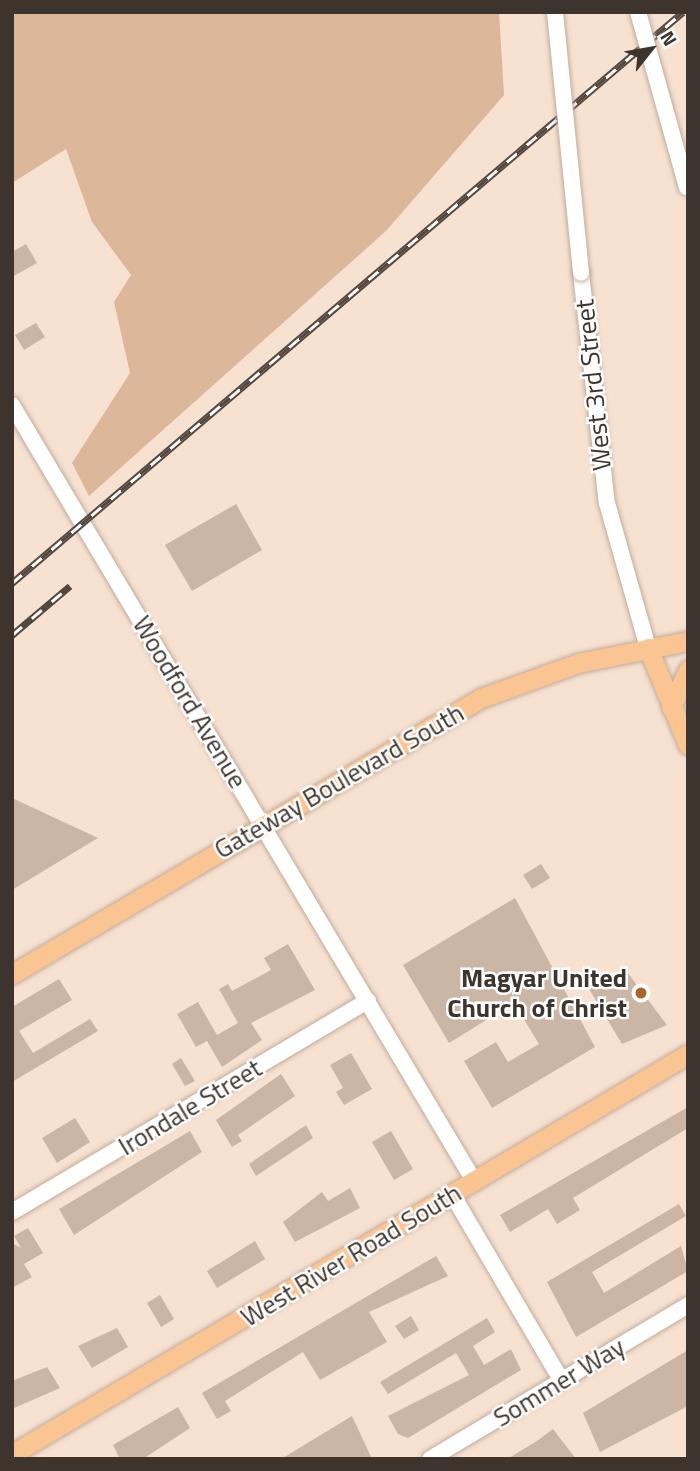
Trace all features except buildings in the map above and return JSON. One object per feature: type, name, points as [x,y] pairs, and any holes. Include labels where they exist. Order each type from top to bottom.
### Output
[{"type":"main road","name":"Gateway Boulevard South","points":[[12,974],[481,698],[578,663],[688,641]]},
{"type":"main road","name":"West 3rd Street","points":[[648,648],[688,744]]},
{"type":"main road","points":[[671,707],[688,670]]},
{"type":"main road","name":"West River Road South","points":[[12,1454],[688,1054]]},
{"type":"street","name":"West 3rd Street","points":[[555,12],[607,503],[648,648]]},
{"type":"street","points":[[638,12],[687,188]]},
{"type":"street","name":"Woodford Avenue","points":[[12,405],[474,1181]]},
{"type":"street","name":"Irondale Street","points":[[12,1212],[368,1001]]},
{"type":"street","points":[[452,1194],[561,1380]]},
{"type":"street","name":"Sommer Way","points":[[430,1459],[688,1306]]},
{"type":"shaded area","points":[[12,12],[499,12],[504,95],[386,231],[89,496],[72,463],[130,373],[114,302],[131,275],[92,222],[66,149],[12,183]]},
{"type":"railway","points":[[12,583],[683,12]]},
{"type":"railway","points":[[12,635],[70,586]]},
{"type":"place","name":"Magyar United Church of Christ","points":[[641,993]]}]
